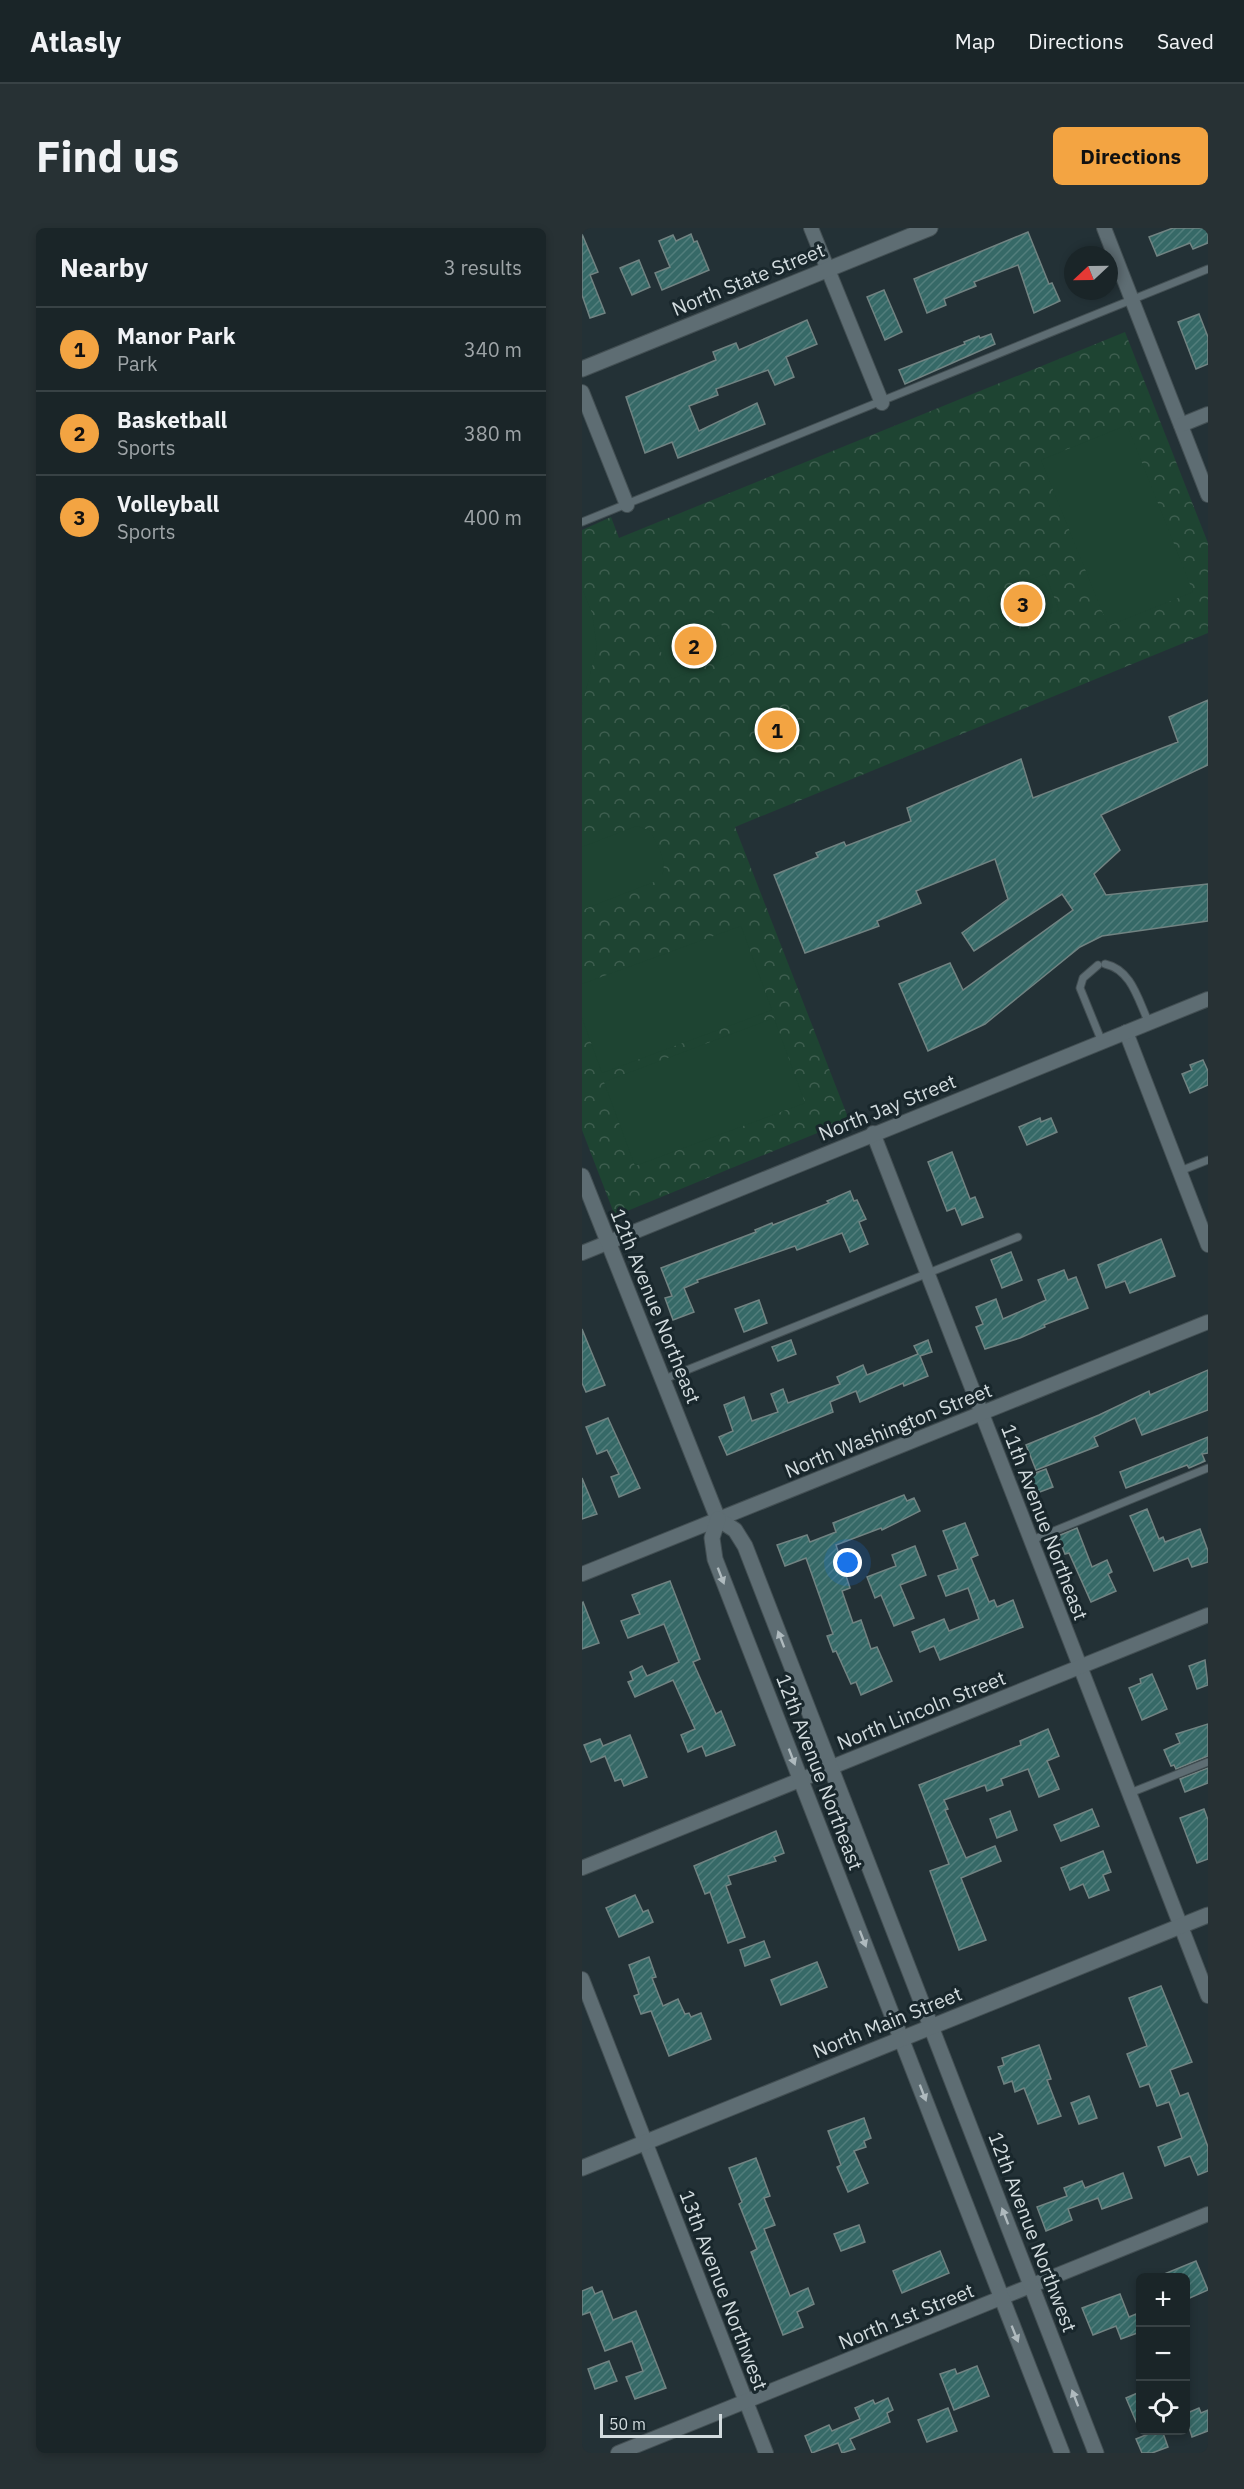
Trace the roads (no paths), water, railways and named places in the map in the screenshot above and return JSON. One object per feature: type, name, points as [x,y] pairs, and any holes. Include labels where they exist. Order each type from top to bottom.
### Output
[{"type":"street","points":[[811,228],[882,403]]},
{"type":"street","name":"North State Street","points":[[582,369],[930,228]]},
{"type":"street","points":[[1104,228],[1208,495]]},
{"type":"street","points":[[582,392],[627,505]]},
{"type":"street","points":[[1181,425],[1208,414]]},
{"type":"street","name":"North Jay Street","points":[[582,1253],[1208,999]]},
{"type":"street","points":[[1126,1032],[1208,1245]]},
{"type":"street","name":"11th Avenue Northeast","points":[[873,1133],[1208,1996]]},
{"type":"street","name":"12th Avenue Northeast","points":[[582,1176],[718,1519],[735,1530],[745,1546],[931,2026]]},
{"type":"street","name":"North Washington Street","points":[[582,1574],[1208,1322]]},
{"type":"street","name":"12th Avenue Northeast","points":[[718,1519],[712,1538],[715,1559],[902,2038]]},
{"type":"street","name":"North Lincoln Street","points":[[582,1868],[1208,1615]]},
{"type":"street","name":"North Main Street","points":[[582,2168],[1208,1915]]},
{"type":"street","name":"13th Avenue Northwest","points":[[582,1979],[766,2453]]},
{"type":"street","name":"12th Avenue Northwest","points":[[931,2026],[1096,2453]]},
{"type":"street","points":[[902,2038],[1062,2453]]},
{"type":"street","name":"North 1st Street","points":[[618,2453],[1208,2214]]},
{"type":"lane","points":[[582,522],[882,403],[1208,269]]},
{"type":"lane","points":[[1102,1042],[1080,988],[1083,978],[1101,964],[1118,967],[1127,975],[1149,1023]]},
{"type":"lane","points":[[1179,1171],[1208,1160]]},
{"type":"lane","points":[[662,1380],[1018,1237]]},
{"type":"lane","points":[[1032,1540],[1208,1468]]},
{"type":"lane","points":[[1130,1793],[1208,1762]]},
{"type":"place","name":"Volleyball","points":[[1023,604]]},
{"type":"place","name":"Basketball","points":[[694,646]]},
{"type":"place","name":"Manor Park","points":[[777,730]]}]
